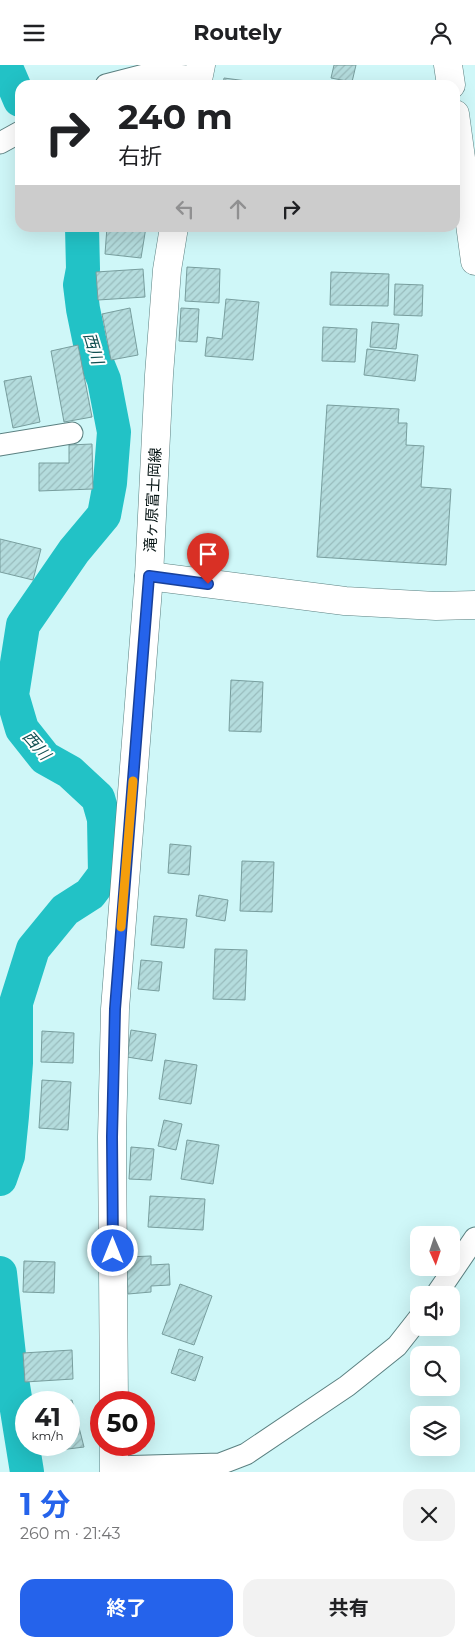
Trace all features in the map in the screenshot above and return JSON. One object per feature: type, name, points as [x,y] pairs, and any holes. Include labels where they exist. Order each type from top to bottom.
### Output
[{"type":"main road","points":[[448,65],[450,80]]},
{"type":"main road","points":[[460,151],[475,261]]},
{"type":"main road","name":"滝ヶ原富士岡線","points":[[114,1391],[112,1137],[115,1009],[149,576],[159,375],[167,270],[173,232]]},
{"type":"main road","points":[[149,576],[345,601],[436,606],[475,605]]},
{"type":"street","points":[[125,80],[152,73],[199,76]]},
{"type":"street","points":[[0,445],[72,433]]},
{"type":"street","points":[[442,1286],[475,1237]]},
{"type":"street","points":[[114,1461],[220,1464],[246,1454],[347,1387],[398,1346],[410,1330]]},
{"type":"building","points":[[334,65],[356,65],[352,80],[331,78]]},
{"type":"building","points":[[107,232],[145,232],[141,258],[105,254]]},
{"type":"building","points":[[187,267],[220,269],[219,303],[185,301]]},
{"type":"building","points":[[143,269],[145,297],[98,300],[96,272]]},
{"type":"building","points":[[331,272],[389,274],[388,306],[330,305]]},
{"type":"building","points":[[395,284],[423,285],[422,316],[394,315]]},
{"type":"building","points":[[226,299],[259,302],[253,360],[205,356],[207,337],[222,339]]},
{"type":"building","points":[[130,308],[138,355],[111,360],[102,314]]},
{"type":"building","points":[[181,308],[199,309],[197,342],[179,341]]},
{"type":"building","points":[[372,322],[399,324],[396,349],[370,347]]},
{"type":"building","points":[[323,327],[357,329],[355,362],[322,361]]},
{"type":"building","points":[[78,345],[92,417],[64,422],[51,351]]},
{"type":"building","points":[[367,349],[418,355],[415,381],[364,375]]},
{"type":"building","points":[[31,376],[40,422],[13,428],[4,381]]},
{"type":"building","points":[[327,405],[399,409],[398,423],[407,423],[406,445],[424,446],[421,487],[451,489],[446,565],[317,557]]},
{"type":"building","points":[[92,444],[93,489],[39,491],[39,463],[69,463],[69,445]]},
{"type":"building","points":[[0,539],[41,549],[33,580],[0,572]]},
{"type":"building","points":[[231,680],[263,682],[261,732],[229,731]]},
{"type":"building","points":[[170,844],[191,846],[189,875],[168,873]]},
{"type":"building","points":[[242,861],[274,862],[272,912],[240,911]]},
{"type":"building","points":[[199,895],[228,900],[225,921],[196,916]]},
{"type":"building","points":[[154,916],[187,919],[184,948],[151,945]]},
{"type":"building","points":[[215,949],[247,950],[245,1000],[213,999]]},
{"type":"building","points":[[141,960],[162,962],[159,991],[138,989]]},
{"type":"building","points":[[131,1030],[156,1034],[152,1061],[127,1057]]},
{"type":"building","points":[[42,1031],[74,1033],[73,1063],[41,1062]]},
{"type":"building","points":[[165,1060],[197,1065],[191,1104],[159,1099]]},
{"type":"building","points":[[42,1080],[71,1082],[68,1130],[39,1128]]},
{"type":"building","points":[[164,1120],[182,1124],[176,1150],[158,1146]]},
{"type":"building","points":[[187,1140],[219,1145],[213,1184],[181,1179]]},
{"type":"building","points":[[131,1147],[154,1149],[151,1180],[129,1179]]},
{"type":"building","points":[[150,1196],[205,1199],[203,1230],[148,1227]]},
{"type":"building","points":[[151,1256],[151,1265],[169,1264],[170,1285],[151,1286],[151,1292],[128,1294],[126,1257]]},
{"type":"building","points":[[24,1261],[55,1262],[54,1293],[23,1292]]},
{"type":"building","points":[[180,1284],[212,1296],[194,1345],[162,1334]]},
{"type":"building","points":[[179,1349],[203,1357],[195,1381],[171,1373]]},
{"type":"building","points":[[72,1350],[73,1379],[25,1382],[23,1353]]},
{"type":"building","points":[[80,1431],[84,1447],[80,1448]]},
{"type":"waterway","name":"西川","points":[[5,65],[15,88]]},
{"type":"waterway","name":"西川","points":[[0,1179],[8,1156],[12,1116],[16,1063],[16,1003],[33,949],[65,910],[90,894],[105,874],[104,819],[98,798],[70,772],[45,758],[22,729],[12,695],[23,625],[74,551],[104,515],[110,483],[114,432],[104,380],[91,348],[83,309],[80,285],[83,269],[82,232]]},
{"type":"waterway","name":"西川","points":[[0,1273],[11,1373],[27,1472]]},
{"type":"slow traffic","points":[[121,927],[133,781]]},
{"type":"route","points":[[113,1251],[112,1137],[115,1009],[149,576],[208,584]]}]
